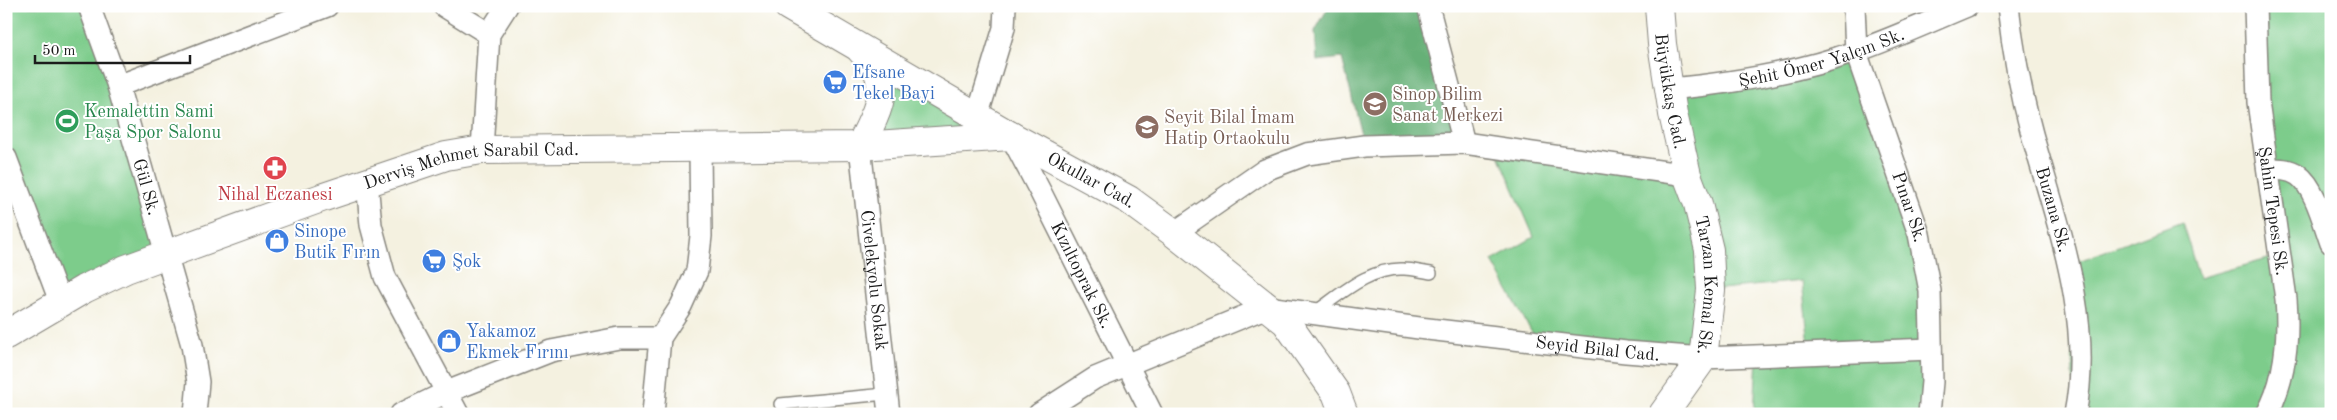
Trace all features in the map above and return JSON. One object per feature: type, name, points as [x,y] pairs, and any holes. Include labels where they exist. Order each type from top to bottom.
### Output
[{"type":"main road","name":"Okullar Cad.","points":[[788,6],[977,117],[1129,200],[1174,233],[1286,322],[1336,393],[1344,414]]},
{"type":"main road","name":"Büyükkaş Cad.","points":[[1659,6],[1662,44],[1669,89],[1687,176]]},
{"type":"main road","points":[[859,48],[876,69],[881,90],[875,117],[860,146]]},
{"type":"main road","name":"Derviş Mehmet Sarabil Cad.","points":[[6,335],[84,289],[126,269],[367,182],[446,156],[482,150],[860,146],[1011,136]]},
{"type":"main road","name":"Tarzan Kemal Sk.","points":[[1663,414],[1703,358],[1710,290],[1709,250],[1698,204],[1687,176]]},
{"type":"street","name":"Gül Sk.","points":[[89,6],[118,86],[192,345],[198,382],[195,414]]},
{"type":"street","points":[[118,86],[327,6]]},
{"type":"street","points":[[444,6],[489,34]]},
{"type":"street","points":[[482,150],[489,34],[507,6]]},
{"type":"street","points":[[977,117],[1004,28],[1005,6]]},
{"type":"street","points":[[1428,6],[1464,143]]},
{"type":"street","name":"Pınar Sk.","points":[[1854,6],[1856,52],[1919,234],[1930,291],[1929,414]]},
{"type":"street","name":"Şehit Ömer Yalçın Sk.","points":[[1669,89],[1715,85],[1792,70],[1856,52],[1967,6]]},
{"type":"street","name":"Buzana Sk.","points":[[2008,6],[2014,63],[2060,228],[2075,297],[2080,364],[2075,414]]},
{"type":"street","name":"Şahin Tepesi Sk.","points":[[2255,6],[2258,102],[2286,299],[2288,330],[2283,371],[2275,400],[2267,414]]},
{"type":"street","name":"Kızıltoprak Sk.","points":[[1011,136],[1152,414]]},
{"type":"street","points":[[1174,233],[1265,170],[1307,154],[1364,146],[1464,143],[1687,176]]},
{"type":"street","name":"Civelekyolu Sokak","points":[[860,146],[888,404]]},
{"type":"street","points":[[653,414],[660,338],[682,306],[697,271],[701,236],[700,149]]},
{"type":"street","points":[[6,158],[14,202],[61,304]]},
{"type":"street","points":[[2268,169],[2285,169],[2299,176],[2312,193],[2331,243]]},
{"type":"street","points":[[367,182],[371,225],[385,277],[458,414]]},
{"type":"street","points":[[1039,414],[1096,378],[1267,306]]},
{"type":"street","name":"Seyid Bilal Cad.","points":[[1267,306],[1536,342],[1703,358],[1931,349]]},
{"type":"street","points":[[401,414],[447,392],[552,351],[619,338],[660,338]]},
{"type":"lane","points":[[1314,313],[1363,280],[1382,272],[1403,269],[1431,273]]},
{"type":"lane","points":[[780,404],[888,404]]},
{"type":"green space","name":"Kemalettin Sami Paşa Spor Salonu","points":[[6,6],[89,6],[166,254],[61,304],[6,157]]},
{"type":"green space","name":"Sinop Bilim Sanat Merkezi","points":[[1329,6],[1428,6],[1464,143],[1364,146],[1342,58],[1317,61],[1315,31]]},
{"type":"green space","points":[[2255,6],[2331,6],[2331,414],[2075,414],[2068,265],[2182,222],[2199,278],[2279,256]]},
{"type":"green space","points":[[1856,52],[1919,234],[1929,414],[1754,414],[1757,356],[1810,354],[1802,281],[1711,290],[1703,358],[1537,342],[1492,261],[1534,237],[1496,148],[1687,175],[1669,89]]},
{"type":"green space","points":[[876,69],[1011,136],[860,146]]},
{"type":"place","name":"Efsane Tekel Bayi","points":[[835,82]]},
{"type":"place","name":"Sinop Bilim Sanat Merkezi","points":[[1375,104]]},
{"type":"place","name":"Kemalettin Sami Paşa Spor Salonu","points":[[67,121]]},
{"type":"place","name":"Seyit Bilal İmam Hatip Ortaokulu","points":[[1147,127]]},
{"type":"place","name":"Nihal Eczanesi","points":[[275,168]]},
{"type":"place","name":"Sinope Butik Fırın","points":[[277,241]]},
{"type":"place","name":"Şok","points":[[434,261]]},
{"type":"place","name":"Yakamoz Ekmek Fırını","points":[[449,341]]}]
